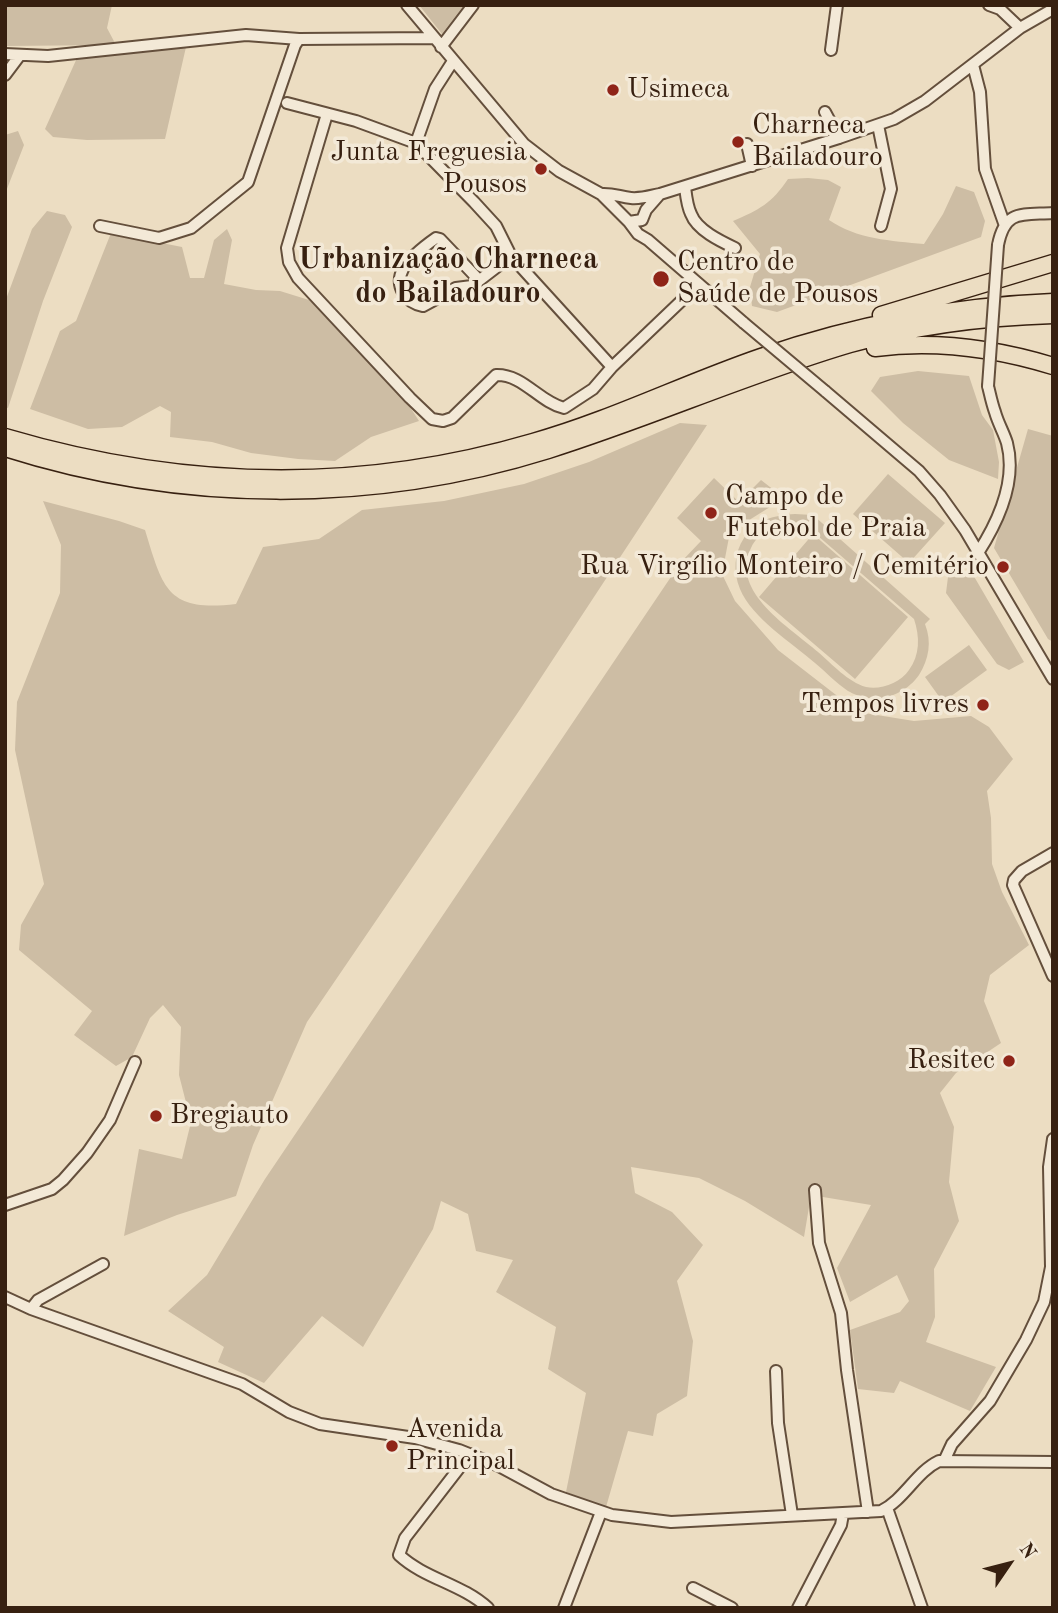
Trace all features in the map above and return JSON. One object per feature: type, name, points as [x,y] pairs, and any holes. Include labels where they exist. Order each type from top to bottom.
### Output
[{"type":"highway","points":[[811,349],[820,333],[1053,263]]},
{"type":"highway","points":[[5,448],[59,464],[162,484],[265,491],[367,486],[448,475],[526,456],[587,437],[811,349],[931,315],[983,307],[1053,302]]},
{"type":"highway","points":[[5,437],[90,459],[184,474],[284,480],[365,475],[441,465],[536,442],[759,357],[851,344],[924,328],[1013,316],[1053,315]]},
{"type":"highway","points":[[811,349],[910,344],[957,345],[1005,353],[1053,366]]},
{"type":"street","points":[[407,5],[524,144],[559,171],[601,194],[638,234],[926,478],[954,513],[1049,665],[1053,679]]},
{"type":"street","points":[[441,47],[473,5]]},
{"type":"street","points":[[831,50],[837,5]]},
{"type":"street","points":[[989,5],[1000,9],[1020,28]]},
{"type":"street","points":[[625,219],[621,208],[633,198],[660,194],[752,166],[878,125],[916,107],[1020,28],[1053,9]]},
{"type":"street","points":[[5,54],[48,56],[88,53],[246,35],[299,39],[433,38]]},
{"type":"street","points":[[100,226],[159,238],[191,228],[248,182],[299,39]]},
{"type":"street","points":[[5,75],[20,55]]},
{"type":"street","points":[[415,143],[435,89],[453,61]]},
{"type":"street","points":[[973,65],[980,92],[985,169],[1004,223],[998,245],[988,386],[1007,444],[1009,470],[992,532],[978,553]]},
{"type":"street","points":[[288,103],[356,121],[415,143],[496,226],[510,256],[612,367]]},
{"type":"street","points":[[825,112],[839,138]]},
{"type":"street","points":[[327,114],[287,248],[289,262],[298,278],[432,419],[443,421],[452,418],[496,375],[508,374],[551,405],[565,408],[593,389],[612,367],[699,284]]},
{"type":"street","points":[[878,125],[891,189],[881,226]]},
{"type":"street","points":[[747,144],[752,166]]},
{"type":"street","points":[[685,187],[691,215],[695,221],[720,241],[735,248]]},
{"type":"street","points":[[601,194],[615,194],[643,202],[643,226],[648,240]]},
{"type":"street","points":[[625,219],[639,222],[660,194]]},
{"type":"street","points":[[1004,223],[1017,216],[1053,213]]},
{"type":"street","points":[[479,280],[436,238],[403,269],[400,281],[402,293],[409,301],[423,306],[456,288],[472,286],[510,256]]},
{"type":"street","points":[[1053,853],[1021,871],[1013,886],[1053,976]]},
{"type":"street","points":[[5,1205],[52,1189],[63,1180],[87,1153],[110,1120],[135,1062]]},
{"type":"street","points":[[945,1460],[952,1444],[990,1401],[1026,1340],[1044,1302],[1051,1267],[1049,1167],[1053,1139]]},
{"type":"street","points":[[815,1191],[819,1243],[841,1313],[868,1513]]},
{"type":"street","points":[[31,1309],[38,1300],[103,1264]]},
{"type":"street","points":[[5,1297],[31,1309],[242,1384],[289,1412],[320,1424],[415,1438],[470,1454],[508,1470],[551,1494],[625,1518],[671,1522],[868,1513],[887,1508],[928,1468],[945,1460],[1053,1462]]},
{"type":"street","points":[[776,1371],[778,1423],[792,1515]]},
{"type":"street","points":[[470,1454],[405,1538],[399,1555],[411,1566],[466,1592],[488,1608]]},
{"type":"street","points":[[887,1508],[922,1608]]},
{"type":"street","points":[[564,1608],[601,1511]]},
{"type":"street","points":[[798,1608],[841,1525],[843,1514]]},
{"type":"street","points":[[693,1588],[732,1608]]},
{"type":"shaded area","points":[[5,5],[112,5],[107,28],[116,45],[5,46]]},
{"type":"shaded area","points":[[419,5],[464,5],[442,34]]},
{"type":"shaded area","points":[[186,47],[165,139],[87,140],[53,137],[45,129],[77,58]]},
{"type":"shaded area","points":[[18,131],[24,145],[5,194],[5,135]]},
{"type":"shaded area","points":[[788,179],[828,180],[841,187],[829,220],[851,231],[899,242],[924,244],[943,214],[956,186],[974,192],[985,221],[981,237],[777,312],[752,306],[750,287],[760,254],[733,221],[764,205]]},
{"type":"shaded area","points":[[47,211],[65,215],[72,227],[43,301],[8,408],[5,407],[5,302],[32,229]]},
{"type":"shaded area","points":[[227,229],[232,240],[224,284],[280,291],[309,300],[408,404],[419,421],[371,437],[335,461],[251,453],[212,442],[170,437],[171,412],[160,406],[122,427],[88,429],[30,409],[60,331],[76,321],[111,233],[182,247],[190,278],[204,278],[214,240]]},
{"type":"shaded area","points":[[918,371],[969,376],[982,415],[993,430],[999,462],[998,479],[949,460],[903,423],[871,391],[880,377]]},
{"type":"shaded area","points":[[680,423],[707,425],[521,708],[307,1022],[253,1145],[236,1196],[124,1236],[139,1149],[182,1159],[191,1122],[179,1075],[181,1027],[163,1005],[150,1018],[132,1057],[116,1066],[74,1035],[92,1011],[19,950],[21,925],[44,884],[15,750],[17,702],[60,593],[61,545],[43,501],[145,530],[157,568],[171,592],[182,600],[195,604],[236,604],[263,547],[319,539],[362,510],[444,501],[524,484],[589,462]]},
{"type":"shaded area","points":[[1028,429],[1053,436],[1053,642],[1048,639],[994,548]]},
{"type":"shaded area","points":[[888,474],[945,523],[909,563],[853,514]]},
{"type":"shaded area","points":[[714,478],[739,502],[761,480],[788,501],[770,507],[730,532],[722,574],[735,601],[778,650],[858,712],[914,721],[971,716],[989,727],[1013,759],[987,791],[991,818],[992,864],[1002,892],[1029,945],[990,975],[984,1001],[1001,1043],[956,1073],[940,1093],[954,1127],[949,1182],[959,1221],[934,1269],[935,1317],[926,1342],[996,1367],[970,1411],[900,1381],[894,1393],[858,1389],[850,1330],[900,1312],[909,1301],[897,1275],[850,1302],[837,1268],[871,1205],[811,1195],[804,1237],[745,1201],[699,1178],[631,1167],[635,1193],[672,1212],[703,1245],[677,1281],[693,1341],[687,1396],[657,1414],[653,1436],[628,1431],[606,1507],[566,1492],[586,1393],[548,1369],[556,1327],[496,1292],[513,1260],[476,1251],[468,1214],[441,1201],[433,1229],[363,1347],[322,1316],[264,1383],[218,1362],[224,1347],[168,1311],[207,1275],[265,1179],[681,562],[701,541],[677,518]]},
{"type":"shaded area","points":[[787,515],[813,515],[930,619],[925,624],[929,644],[925,663],[919,675],[903,690],[875,699],[848,691],[773,629],[746,600],[738,583],[736,569],[736,556],[741,544],[749,532],[760,523]],"holes":[[[795,525],[810,529],[914,619],[918,639],[917,652],[905,675],[895,682],[872,688],[853,681],[779,620],[755,594],[748,579],[746,564],[754,542],[769,530],[782,526]]]},
{"type":"shaded area","points":[[813,534],[908,617],[855,679],[759,597]]},
{"type":"shaded area","points":[[958,571],[972,573],[1024,662],[1009,670],[997,664],[946,593],[948,577]]},
{"type":"shaded area","points":[[969,645],[987,670],[943,702],[925,677]]},
{"type":"place","name":"Usimeca","points":[[613,90]]},
{"type":"place","name":"Charneca Bailadouro","points":[[738,142]]},
{"type":"place","name":"Junta Freguesia Pousos","points":[[541,169]]},
{"type":"place","name":"Centro de Saúde de Pousos","points":[[661,279]]},
{"type":"place","name":"Campo de Futebol de Praia","points":[[711,513]]},
{"type":"place","name":"Rua Virgílio Monteiro / Cemitério","points":[[1003,567]]},
{"type":"place","name":"Tempos livres","points":[[983,705]]},
{"type":"place","name":"Resitec","points":[[1009,1061]]},
{"type":"place","name":"Bregiauto","points":[[156,1116]]},
{"type":"place","name":"Avenida Principal","points":[[392,1446]]},
{"type":"district","name":"Urbanização Charneca do Bailadouro","points":[[448,277]]}]
